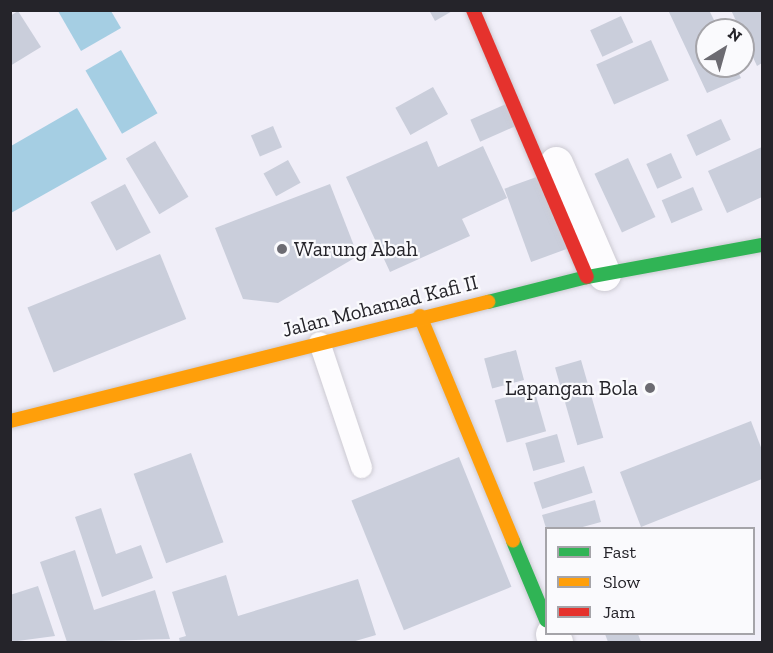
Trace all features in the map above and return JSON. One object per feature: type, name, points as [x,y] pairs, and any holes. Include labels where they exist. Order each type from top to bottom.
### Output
[{"type":"main road","points":[[473,10],[596,275]]},
{"type":"main road","name":"Jalan Mohamad Kafi II","points":[[10,421],[420,316],[596,275],[762,245]]},
{"type":"main road","points":[[420,316],[449,381],[545,618]]},
{"type":"street","points":[[489,10],[596,275]]},
{"type":"lane","points":[[320,342],[361,467]]},
{"type":"water","points":[[58,11],[111,11],[121,28],[81,51]]},
{"type":"water","points":[[121,50],[158,113],[122,134],[85,70]]},
{"type":"water","points":[[77,108],[107,159],[11,213],[11,146]]},
{"type":"building","points":[[429,10],[454,10],[435,21]]},
{"type":"building","points":[[668,10],[709,10],[713,18],[695,18],[695,67]]},
{"type":"building","points":[[731,10],[762,10],[762,63],[757,66],[755,62],[755,18],[735,18]]},
{"type":"building","points":[[18,11],[41,47],[10,66],[10,16]]},
{"type":"building","points":[[621,16],[633,42],[602,57],[590,30]]},
{"type":"building","points":[[651,40],[669,80],[614,105],[596,64]]},
{"type":"building","points":[[700,78],[741,78],[707,93]]},
{"type":"building","points":[[433,87],[448,114],[410,135],[395,108]]},
{"type":"building","points":[[506,104],[516,126],[480,142],[470,120]]},
{"type":"building","points":[[721,119],[731,140],[696,156],[687,135]]},
{"type":"building","points":[[273,126],[282,147],[260,157],[251,135]]},
{"type":"building","points":[[155,141],[188,197],[159,214],[126,159]]},
{"type":"building","points":[[427,141],[438,167],[483,146],[507,198],[462,219],[470,236],[390,272],[346,177]]},
{"type":"building","points":[[762,147],[762,197],[727,213],[708,171]]},
{"type":"building","points":[[671,153],[682,178],[657,189],[646,164]]},
{"type":"building","points":[[628,158],[655,217],[622,233],[594,174]]},
{"type":"building","points":[[288,160],[301,183],[276,196],[264,174]]},
{"type":"building","points":[[542,175],[569,248],[531,262],[504,189]]},
{"type":"building","points":[[125,184],[151,233],[116,251],[91,202]]},
{"type":"building","points":[[330,184],[358,256],[278,303],[243,299],[215,228]]},
{"type":"building","points":[[693,187],[703,210],[671,223],[662,200]]},
{"type":"building","points":[[160,254],[186,319],[54,372],[27,308]]},
{"type":"building","points":[[516,350],[524,380],[492,388],[484,359]]},
{"type":"building","points":[[581,360],[603,438],[577,445],[555,367]]},
{"type":"building","points":[[534,389],[546,431],[507,443],[495,400]]},
{"type":"building","points":[[751,421],[762,450],[762,479],[641,527],[620,472]]},
{"type":"building","points":[[557,434],[565,462],[533,471],[525,443]]},
{"type":"building","points":[[191,453],[223,542],[166,563],[134,474]]},
{"type":"building","points":[[459,457],[511,587],[404,630],[351,500]]},
{"type":"building","points":[[584,466],[593,493],[542,509],[534,482]]},
{"type":"building","points":[[595,500],[601,522],[583,527],[546,527],[542,515]]},
{"type":"building","points":[[101,508],[116,554],[141,545],[153,578],[102,597],[75,517]]},
{"type":"building","points":[[75,550],[94,610],[155,590],[170,639],[67,642],[40,562]]},
{"type":"building","points":[[226,575],[238,616],[358,579],[376,635],[352,642],[180,642],[179,638],[186,636],[172,592]]},
{"type":"building","points":[[38,586],[55,636],[10,642],[10,595]]},
{"type":"building","points":[[605,635],[638,635],[641,642],[608,642]]},
{"type":"traffic: fast","points":[[488,302],[587,277],[762,245]]},
{"type":"traffic: fast","points":[[513,541],[545,618]]},
{"type":"traffic: slow","points":[[10,421],[488,302]]},
{"type":"traffic: slow","points":[[420,316],[513,541]]},
{"type":"traffic: jam","points":[[473,10],[587,277]]},
{"type":"place","name":"Warung Abah","points":[[282,249]]},
{"type":"place","name":"Lapangan Bola","points":[[650,388]]}]
